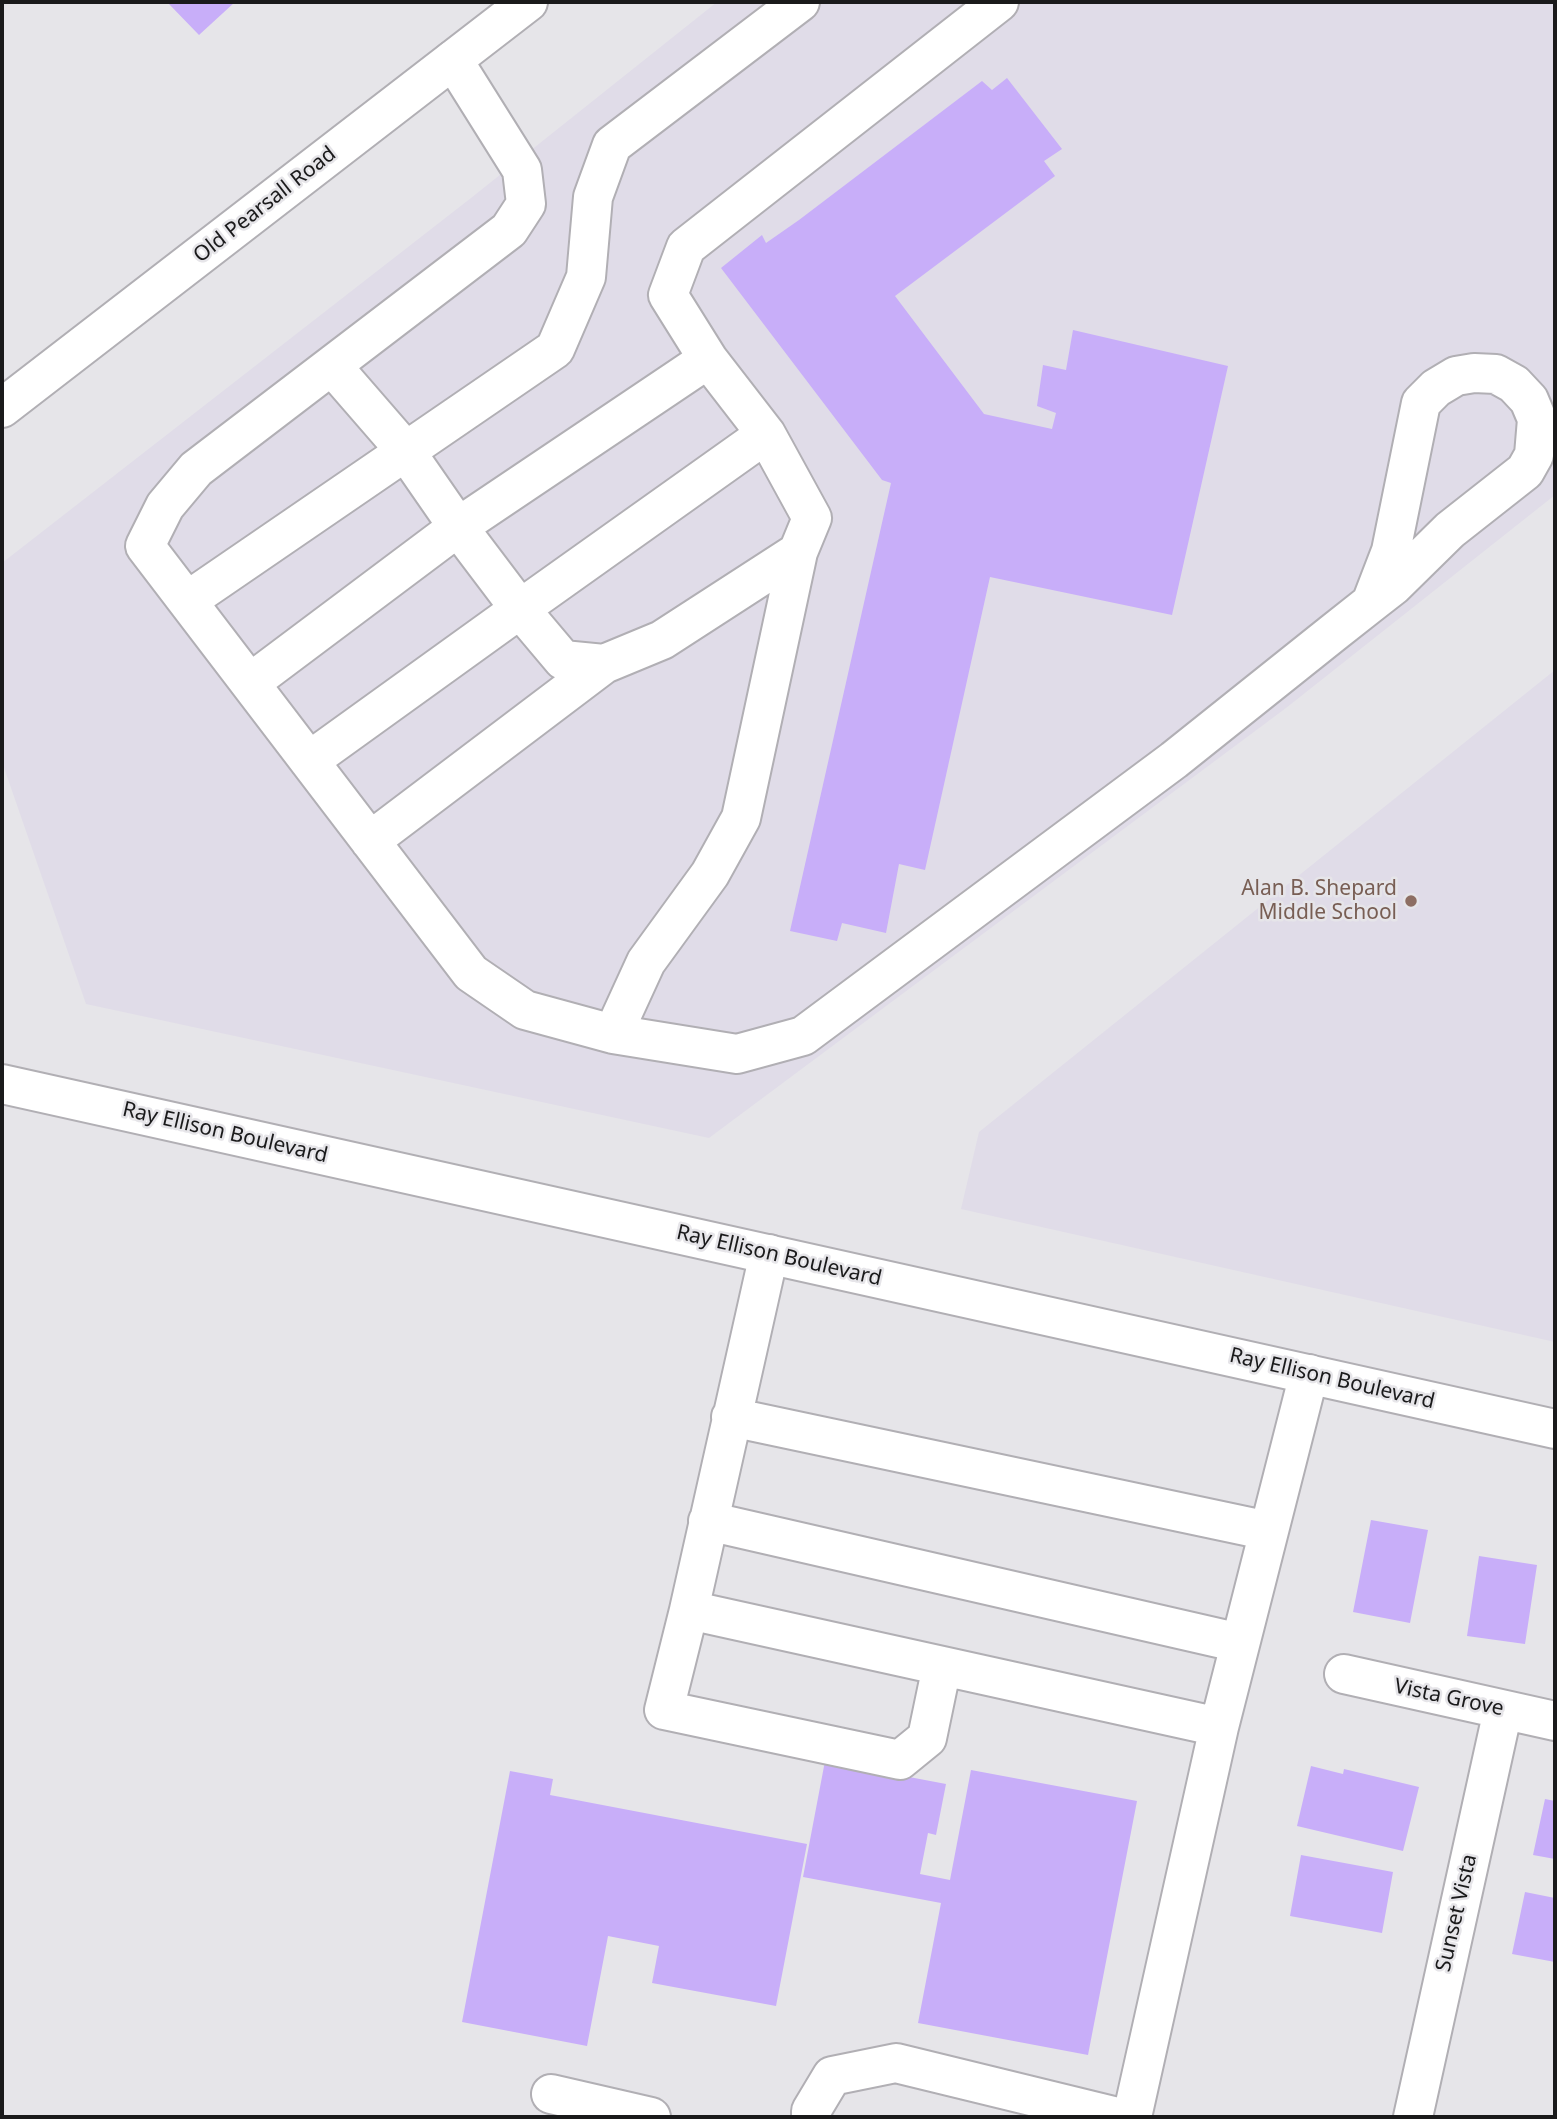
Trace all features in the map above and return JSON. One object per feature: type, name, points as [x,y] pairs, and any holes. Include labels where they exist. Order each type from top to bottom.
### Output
[{"type":"main road","name":"Old Pearsall Road","points":[[2,408],[528,2]]},
{"type":"main road","points":[[187,601],[404,449],[555,349],[586,277],[593,197],[612,145],[800,2]]},
{"type":"main road","points":[[613,1034],[646,962],[710,874],[741,818],[798,552],[811,518],[766,434],[708,359],[668,295],[686,247],[999,2]]},
{"type":"main road","points":[[453,60],[522,170],[526,204],[509,230],[196,469],[165,506],[145,546],[471,974],[525,1010],[613,1034],[737,1054],[803,1035],[1163,768],[1371,603],[1450,530],[1525,471],[1534,455],[1537,419],[1529,401],[1514,384],[1496,374],[1455,376],[1436,388],[1421,403],[1391,551],[1371,603]]},
{"type":"main road","points":[[250,683],[458,527],[708,359]]},
{"type":"main road","points":[[332,366],[404,449],[458,527],[563,660],[604,664]]},
{"type":"main road","points":[[309,761],[766,434]]},
{"type":"main road","points":[[370,841],[604,664],[662,640],[798,552]]},
{"type":"main road","name":"Ray Ellison Boulevard","points":[[2,1084],[1555,1429]]},
{"type":"main road","points":[[769,1254],[664,1710],[900,1759],[927,1738],[942,1666]]},
{"type":"main road","points":[[1132,2117],[1219,1727],[1309,1374]]},
{"type":"main road","points":[[732,1417],[1269,1531]]},
{"type":"main road","points":[[708,1521],[1240,1643]]},
{"type":"main road","points":[[689,1610],[1219,1727]]},
{"type":"main road","name":"Vista Grove","points":[[1344,1674],[1555,1721]]},
{"type":"main road","name":"Sunset Vista","points":[[1413,2117],[1503,1710]]},
{"type":"main road","points":[[811,2117],[811,2111],[832,2076],[897,2063],[1117,2117]]},
{"type":"main road","points":[[551,2094],[651,2117]]},
{"type":"shaded area","points":[[717,2],[1555,2],[1555,495],[1286,708],[709,1138],[86,1004],[2,762],[2,563],[471,198]]},
{"type":"shaded area","name":"Alan B. Shepard Middle School","points":[[1555,670],[1555,1342],[961,1209],[979,1132]]},
{"type":"building","points":[[167,2],[235,2],[199,35]]},
{"type":"building","points":[[1007,78],[1062,149],[1044,161],[1055,176],[895,296],[984,414],[1052,429],[1056,413],[1037,406],[1043,365],[1066,370],[1073,330],[1228,366],[1172,615],[990,577],[925,870],[899,864],[886,933],[842,923],[837,941],[790,931],[891,483],[882,480],[721,268],[762,235],[766,243],[799,220],[982,81],[992,90]]},
{"type":"building","points":[[1371,1520],[1428,1530],[1410,1623],[1353,1612]]},
{"type":"building","points":[[1479,1556],[1537,1565],[1525,1644],[1467,1636]]},
{"type":"building","points":[[825,1761],[946,1784],[936,1835],[928,1833],[920,1874],[950,1880],[971,1770],[1137,1801],[1088,2055],[918,2023],[941,1903],[803,1877]]},
{"type":"building","points":[[1311,1766],[1343,1774],[1344,1769],[1419,1787],[1403,1851],[1297,1826]]},
{"type":"building","points":[[510,1771],[553,1779],[550,1795],[807,1844],[776,2006],[652,1983],[659,1946],[608,1936],[587,2046],[462,2022]]},
{"type":"building","points":[[1545,1799],[1555,1801],[1555,1859],[1533,1855]]},
{"type":"building","points":[[1301,1855],[1393,1872],[1382,1933],[1290,1916]]},
{"type":"building","points":[[1525,1892],[1555,1898],[1555,1962],[1512,1954]]},
{"type":"place","name":"Alan B. Shepard Middle School","points":[[1411,901]]}]
